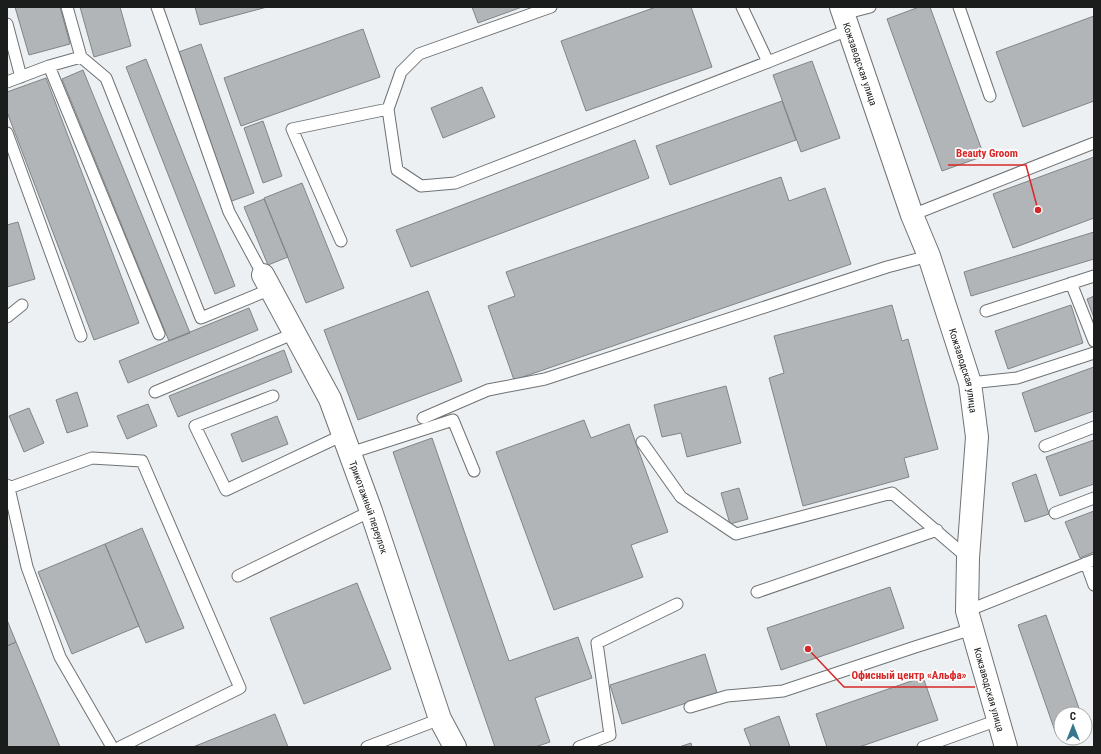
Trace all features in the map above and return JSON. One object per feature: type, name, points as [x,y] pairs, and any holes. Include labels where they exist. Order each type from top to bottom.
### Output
[{"type":"street","name":"Кожзаводская улица","points":[[844,17],[912,215],[929,256],[970,383],[977,437],[968,558],[969,620],[1006,747]]},
{"type":"street","name":"Трикотажный переулок","points":[[267,282],[330,399],[371,511],[440,719],[455,747]]},
{"type":"lane","points":[[67,7],[81,57],[106,78],[201,318],[267,282],[229,212],[157,7]]},
{"type":"lane","points":[[551,7],[419,54],[401,72],[388,109],[397,170],[421,186],[455,183],[768,62],[844,17],[870,7]]},
{"type":"lane","points":[[742,7],[768,62]]},
{"type":"lane","points":[[959,7],[990,96]]},
{"type":"lane","points":[[7,24],[21,77]]},
{"type":"lane","points":[[7,82],[49,66],[81,57]]},
{"type":"lane","points":[[49,66],[159,334]]},
{"type":"lane","points":[[341,241],[292,129],[388,109]]},
{"type":"lane","points":[[7,133],[81,336]]},
{"type":"lane","points":[[912,215],[1094,143]]},
{"type":"lane","points":[[423,418],[488,390],[545,379],[887,267],[929,256]]},
{"type":"lane","points":[[986,310],[1094,276]]},
{"type":"lane","points":[[1071,283],[1094,341]]},
{"type":"lane","points":[[7,317],[22,305]]},
{"type":"lane","points":[[155,392],[295,333]]},
{"type":"lane","points":[[970,383],[1017,378],[1094,353]]},
{"type":"lane","points":[[273,396],[195,426],[226,490],[346,444],[453,420],[474,471]]},
{"type":"lane","points":[[1045,446],[1094,427]]},
{"type":"lane","points":[[642,442],[681,497],[736,534],[892,493],[968,558]]},
{"type":"lane","points":[[112,747],[60,657],[27,566],[8,487],[92,458],[142,461],[240,688],[120,747]]},
{"type":"lane","points":[[1055,513],[1094,498]]},
{"type":"lane","points":[[238,576],[371,511]]},
{"type":"lane","points":[[757,592],[937,530]]},
{"type":"lane","points":[[690,707],[727,696],[783,691],[915,647],[1090,562],[1094,585]]},
{"type":"lane","points":[[579,747],[610,735],[597,643],[677,604]]},
{"type":"lane","points":[[367,747],[440,719]]},
{"type":"lane","points":[[923,747],[998,720]]},
{"type":"building","points":[[15,7],[60,7],[70,44],[29,55]]},
{"type":"building","points":[[80,7],[120,7],[131,46],[94,57]]},
{"type":"building","points":[[195,7],[267,7],[200,25]]},
{"type":"building","points":[[472,7],[522,7],[478,23]]},
{"type":"building","points":[[656,7],[691,7],[712,67],[586,111],[561,41]]},
{"type":"building","points":[[919,7],[930,7],[984,156],[942,171],[887,19]]},
{"type":"building","points":[[1094,16],[1094,101],[1023,127],[996,52]]},
{"type":"building","points":[[363,29],[380,77],[241,126],[224,78]]},
{"type":"building","points":[[201,44],[254,193],[229,202],[176,53]]},
{"type":"building","points":[[146,59],[235,286],[215,294],[126,67]]},
{"type":"building","points":[[812,61],[840,138],[801,152],[773,75]]},
{"type":"building","points":[[83,70],[190,333],[169,341],[62,79]]},
{"type":"building","points":[[46,78],[139,323],[94,340],[7,112],[7,92]]},
{"type":"building","points":[[482,87],[495,117],[443,138],[431,108]]},
{"type":"building","points":[[782,101],[796,140],[670,185],[656,146]]},
{"type":"building","points":[[263,121],[282,176],[263,183],[244,128]]},
{"type":"building","points":[[635,140],[649,178],[411,267],[396,230]]},
{"type":"building","points":[[1094,157],[1094,218],[1013,248],[993,194]]},
{"type":"building","points":[[781,177],[789,201],[825,188],[851,264],[514,380],[488,306],[515,296],[506,272]]},
{"type":"building","points":[[302,183],[344,288],[306,303],[264,198]]},
{"type":"building","points":[[264,199],[288,257],[268,265],[244,207]]},
{"type":"building","points":[[18,222],[35,279],[7,287],[7,225]]},
{"type":"building","points":[[1094,232],[1094,259],[971,296],[964,272]]},
{"type":"building","points":[[428,291],[462,381],[358,420],[324,330]]},
{"type":"building","points":[[1094,296],[1094,318],[1087,299]]},
{"type":"building","points":[[892,305],[902,341],[908,339],[938,449],[904,458],[909,477],[803,506],[769,378],[784,373],[774,336]]},
{"type":"building","points":[[1071,305],[1083,343],[1008,369],[995,331]]},
{"type":"building","points":[[249,308],[258,330],[128,383],[119,361]]},
{"type":"building","points":[[284,350],[292,372],[178,417],[169,396]]},
{"type":"building","points":[[1094,367],[1094,411],[1035,432],[1022,393]]},
{"type":"building","points":[[726,386],[741,443],[687,457],[681,433],[662,437],[654,405]]},
{"type":"building","points":[[77,392],[88,426],[67,433],[56,400]]},
{"type":"building","points":[[148,404],[157,426],[127,439],[117,416]]},
{"type":"building","points":[[29,408],[44,443],[24,452],[9,416]]},
{"type":"building","points":[[277,416],[288,444],[242,462],[231,434]]},
{"type":"building","points":[[584,420],[591,438],[629,424],[668,532],[631,545],[643,577],[554,610],[496,452]]},
{"type":"building","points":[[432,438],[509,661],[578,637],[592,678],[535,698],[550,742],[535,747],[495,747],[393,452]]},
{"type":"building","points":[[1094,440],[1094,484],[1060,496],[1046,457]]},
{"type":"building","points":[[1036,474],[1049,514],[1025,522],[1012,483]]},
{"type":"building","points":[[739,488],[748,519],[730,524],[721,493]]},
{"type":"building","points":[[1094,511],[1094,552],[1080,558],[1065,522]]},
{"type":"building","points":[[142,528],[184,628],[146,643],[105,544]]},
{"type":"building","points":[[105,544],[139,626],[72,654],[38,572]]},
{"type":"building","points":[[357,583],[391,669],[304,704],[270,618]]},
{"type":"building","points":[[890,587],[904,628],[781,670],[767,628]]},
{"type":"building","points":[[1046,615],[1078,706],[1053,706],[1053,725],[1018,625]]},
{"type":"building","points":[[7,620],[16,642],[7,646]]},
{"type":"building","points":[[16,642],[60,747],[7,747],[7,646]]},
{"type":"building","points":[[705,654],[717,693],[622,724],[610,685]]},
{"type":"building","points":[[923,677],[938,720],[859,747],[827,747],[816,714]]},
{"type":"building","points":[[275,714],[288,747],[193,747]]},
{"type":"building","points":[[779,716],[790,747],[751,747],[744,729]]},
{"type":"building","points":[[691,743],[692,747],[679,747]]},
{"type":"place","name":"Beauty Groom","points":[[1038,210]]},
{"type":"place","name":"Офисный центр «Альфа»","points":[[808,649]]}]
